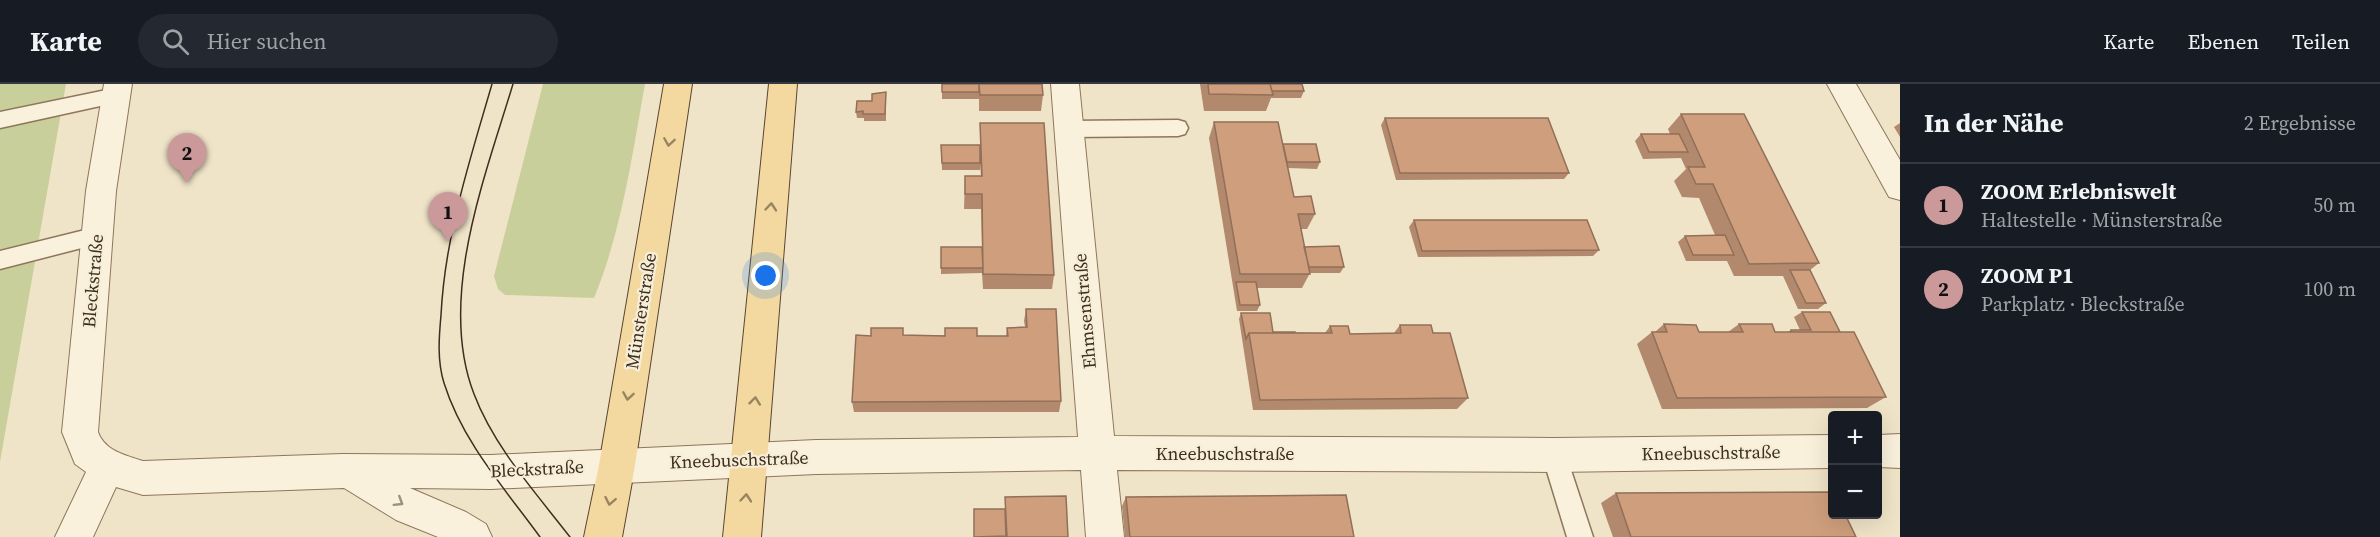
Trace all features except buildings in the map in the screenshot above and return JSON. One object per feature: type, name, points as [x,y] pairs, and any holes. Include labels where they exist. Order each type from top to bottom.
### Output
[{"type":"main road","name":"Münsterstraße","points":[[603,537],[617,465],[678,84]]},
{"type":"main road","points":[[742,537],[783,84]]},
{"type":"street","name":"Ehmsenstraße","points":[[1065,84],[1105,537]]},
{"type":"street","points":[[1841,84],[1900,188]]},
{"type":"street","name":"Bleckstraße","points":[[117,90],[101,191],[80,432],[88,452],[107,467],[143,478],[349,471],[491,472],[617,465]]},
{"type":"street","points":[[1882,451],[1900,451]]},
{"type":"street","name":"Kneebuschstraße","points":[[617,465],[1099,453],[1554,455],[1828,452]]},
{"type":"street","points":[[74,537],[107,467]]},
{"type":"street","points":[[349,471],[409,508],[453,525],[473,537]]},
{"type":"lane","points":[[0,120],[117,90]]},
{"type":"lane","points":[[1068,129],[1178,128]]},
{"type":"lane","points":[[0,260],[97,236]]},
{"type":"lane","points":[[1554,455],[1580,537]]},
{"type":"green space","points":[[0,84],[66,84],[0,462]]},
{"type":"green space","points":[[543,84],[645,84],[619,219],[594,298],[505,295],[498,289],[494,276]]},
{"type":"tram line","points":[[492,84],[453,227],[443,285],[440,366],[452,404],[473,445],[540,537]]},
{"type":"tram line","points":[[513,84],[469,238],[463,278],[461,318],[464,357],[474,394],[493,433],[517,469],[570,537]]},
{"type":"place","name":"ZOOM P1","points":[[187,183]]},
{"type":"place","name":"ZOOM Erlebniswelt","points":[[448,242]]}]
